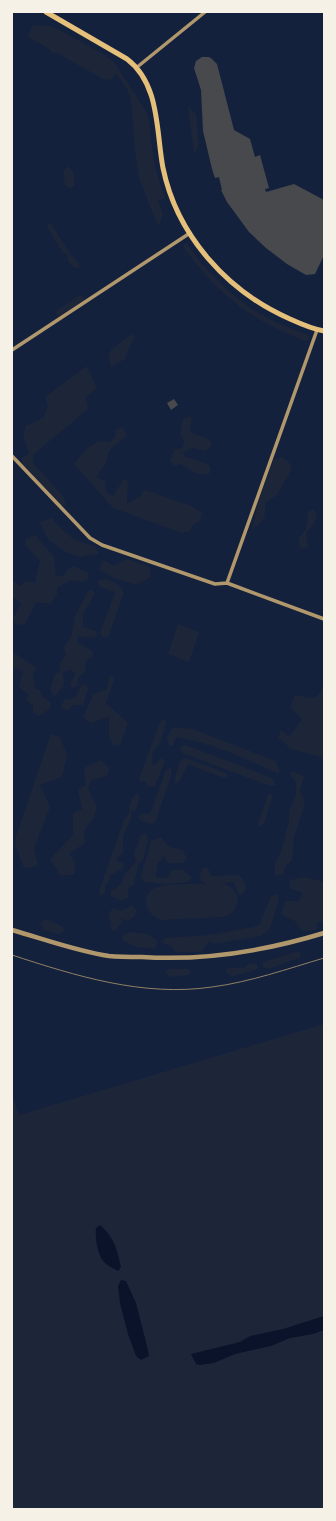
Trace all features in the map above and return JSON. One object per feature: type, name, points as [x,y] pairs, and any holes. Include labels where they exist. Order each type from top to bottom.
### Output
[{"type":"main road","points":[[46,12],[113,50],[132,62],[136,68],[145,82],[154,105],[167,183],[176,208],[190,233],[208,259],[233,284],[258,303],[287,318],[317,330],[324,331]]},
{"type":"street","points":[[136,68],[205,12]]},
{"type":"street","points":[[12,350],[190,233]]},
{"type":"street","points":[[227,583],[317,330]]},
{"type":"street","points":[[12,456],[90,538],[102,545],[215,584],[227,583],[324,619]]},
{"type":"street","points":[[12,930],[92,953],[110,956],[157,958],[208,957],[245,952],[278,946],[324,933]]},
{"type":"shaded area","points":[[33,25],[52,26],[105,55],[114,62],[147,113],[154,161],[165,198],[158,201],[163,214],[159,226],[139,177],[131,100],[127,89],[116,74],[111,79],[105,80],[55,52],[53,53],[48,48],[28,37]]},
{"type":"shaded area","points":[[188,106],[196,114],[199,146],[194,154]]},
{"type":"shaded area","points":[[68,166],[73,171],[75,184],[71,189],[65,185],[63,172]]},
{"type":"shaded area","points":[[48,223],[52,225],[70,254],[79,263],[79,268],[75,268],[68,261],[68,255],[63,253],[47,227]]},
{"type":"shaded area","points":[[186,243],[202,264],[228,291],[252,309],[279,324],[308,335],[308,340],[305,341],[285,333],[268,324],[252,315],[223,293],[197,265],[184,248]]},
{"type":"shaded area","points":[[81,295],[84,297],[84,300],[60,316],[56,315],[57,310]]},
{"type":"shaded area","points":[[131,334],[135,337],[125,359],[111,367],[109,359],[110,351]]},
{"type":"shaded area","points":[[87,366],[97,388],[86,397],[88,409],[33,455],[34,464],[63,496],[66,505],[55,506],[32,473],[23,465],[21,458],[29,453],[23,436],[26,426],[43,418],[48,406],[45,397]]},
{"type":"shaded area","points":[[189,416],[192,419],[190,432],[210,440],[212,444],[206,451],[193,448],[183,452],[185,457],[195,459],[210,466],[210,473],[202,474],[191,471],[181,464],[174,466],[170,461],[175,449],[182,448],[185,442],[180,435],[183,419]]},
{"type":"shaded area","points":[[122,427],[127,435],[109,451],[106,463],[96,477],[105,481],[106,492],[113,496],[123,480],[128,480],[127,504],[139,497],[145,490],[191,506],[202,513],[200,521],[194,524],[190,531],[182,533],[113,508],[74,464],[86,449],[99,441],[109,442],[115,437],[116,430]]},
{"type":"shaded area","points":[[282,457],[291,464],[290,472],[277,495],[265,503],[265,512],[262,521],[252,529],[257,506],[274,459]]},
{"type":"shaded area","points":[[313,509],[317,514],[314,524],[306,533],[308,547],[302,549],[299,544],[299,538],[306,529],[308,512]]},
{"type":"shaded area","points":[[52,518],[70,536],[81,542],[95,546],[99,554],[80,557],[66,552],[49,540],[39,522]]},
{"type":"shaded area","points":[[35,535],[54,557],[56,576],[64,575],[67,570],[74,566],[88,573],[88,579],[82,582],[71,580],[57,588],[57,594],[50,604],[36,602],[25,624],[16,625],[13,618],[21,604],[12,596],[12,581],[21,586],[26,581],[35,583],[40,561],[26,546],[26,539]]},
{"type":"shaded area","points":[[127,559],[149,567],[151,577],[136,585],[111,577],[99,569],[104,560],[114,566]]},
{"type":"shaded area","points":[[106,579],[118,584],[124,592],[109,636],[103,638],[100,633],[115,592],[100,587],[97,581]]},
{"type":"shaded area","points":[[93,590],[95,594],[83,614],[83,627],[96,631],[97,635],[94,638],[78,636],[77,642],[92,651],[93,657],[86,660],[85,672],[78,678],[79,685],[73,688],[70,683],[75,675],[71,669],[63,672],[64,685],[57,694],[53,696],[50,689],[55,674],[60,672],[60,663],[66,655],[64,647],[71,637],[75,616],[88,591]]},
{"type":"shaded area","points":[[178,624],[199,632],[189,662],[168,654]]},
{"type":"shaded area","points":[[16,654],[36,668],[33,676],[35,688],[40,690],[42,696],[51,703],[50,709],[39,716],[33,713],[33,705],[25,700],[29,695],[19,687],[23,671],[13,668],[12,678],[12,656]]},
{"type":"shaded area","points":[[109,676],[115,677],[106,703],[128,723],[120,745],[114,746],[109,738],[109,717],[91,723],[83,718],[93,694],[107,689]]},
{"type":"shaded area","points":[[85,684],[88,689],[83,705],[73,705],[67,711],[61,707],[64,700],[75,698],[81,686]]},
{"type":"shaded area","points":[[324,685],[324,756],[322,757],[291,749],[278,737],[281,730],[289,737],[302,719],[290,707],[295,695],[310,698],[316,697]]},
{"type":"shaded area","points":[[164,719],[166,723],[160,743],[153,751],[152,763],[155,766],[160,758],[165,761],[155,786],[149,787],[145,781],[140,782],[139,779],[160,722]]},
{"type":"shaded area","points":[[173,727],[193,729],[275,761],[280,770],[278,774],[228,752],[202,743],[176,737],[173,746],[169,746],[167,737]]},
{"type":"shaded area","points":[[51,734],[60,737],[67,755],[62,777],[40,785],[50,807],[34,848],[38,866],[24,868],[15,844],[16,836]]},
{"type":"shaded area","points":[[186,745],[272,778],[276,785],[270,786],[182,753],[180,748]]},
{"type":"shaded area","points":[[186,758],[226,773],[228,776],[224,778],[188,764],[179,782],[175,784],[174,781],[180,761]]},
{"type":"shaded area","points":[[101,760],[109,768],[107,776],[92,780],[88,789],[97,807],[94,818],[84,831],[85,843],[69,854],[76,863],[74,874],[61,876],[50,859],[73,835],[73,813],[82,809],[78,790],[86,785],[84,768]]},
{"type":"shaded area","points":[[171,768],[171,777],[155,822],[151,824],[140,820],[138,816],[143,813],[150,814],[166,770]]},
{"type":"shaded area","points":[[291,771],[304,776],[300,791],[305,801],[294,837],[292,860],[285,867],[283,875],[275,875],[275,862],[280,855],[289,821],[289,811],[296,795],[296,782],[290,775]]},
{"type":"shaded area","points":[[137,793],[140,798],[136,810],[131,812],[132,816],[123,836],[123,852],[116,860],[124,864],[122,869],[110,875],[109,882],[105,885],[105,893],[101,896],[99,891],[124,820],[129,814],[130,805]]},
{"type":"shaded area","points":[[269,793],[273,795],[264,824],[258,827],[258,823]]},
{"type":"shaded area","points":[[146,834],[148,839],[144,858],[138,865],[134,884],[128,889],[128,898],[121,901],[115,897],[111,897],[110,892],[122,883],[123,877],[136,861],[134,853],[141,835]]},
{"type":"shaded area","points":[[161,837],[169,847],[183,850],[187,859],[182,863],[168,863],[164,856],[157,865],[156,877],[168,878],[171,870],[183,870],[192,877],[189,882],[167,884],[144,882],[141,876],[151,841]]},
{"type":"shaded area","points":[[207,867],[212,876],[238,875],[244,880],[246,888],[242,895],[239,895],[234,882],[221,883],[228,885],[236,894],[238,900],[234,911],[221,917],[162,920],[151,914],[146,904],[146,899],[152,890],[169,885],[206,884],[199,879],[202,869]]},
{"type":"shaded area","points":[[304,877],[324,882],[324,920],[316,924],[317,930],[302,931],[295,921],[281,914],[285,901],[299,901],[303,893],[290,888],[290,880]]},
{"type":"shaded area","points":[[277,894],[279,899],[270,929],[261,936],[214,944],[209,941],[201,952],[175,952],[171,946],[161,942],[165,938],[209,935],[259,926],[271,896]]},
{"type":"shaded area","points":[[132,905],[137,910],[134,917],[127,921],[121,918],[122,923],[114,932],[111,928],[109,913],[113,908],[122,911]]},
{"type":"shaded area","points":[[47,919],[63,927],[64,931],[58,934],[43,930],[40,922]]},
{"type":"shaded area","points":[[129,932],[148,934],[157,941],[155,949],[136,947],[123,941],[122,936]]},
{"type":"shaded area","points":[[299,951],[301,954],[299,958],[268,969],[263,967],[263,962]]},
{"type":"shaded area","points":[[256,963],[258,966],[256,970],[232,976],[225,972],[228,968],[244,968],[248,964]]},
{"type":"shaded area","points":[[169,969],[189,969],[191,972],[189,975],[169,977],[165,972]]},
{"type":"shaded area","points":[[324,1024],[324,1509],[12,1509],[12,1094],[19,1115]]},
{"type":"shaded area","points":[[100,1225],[109,1234],[114,1244],[121,1267],[118,1271],[106,1263],[100,1255],[96,1241],[96,1228]]},
{"type":"shaded area","points":[[121,1280],[126,1281],[136,1303],[148,1350],[149,1356],[141,1360],[136,1356],[128,1334],[120,1303],[118,1286]]},
{"type":"shaded area","points":[[324,1316],[324,1330],[313,1334],[290,1338],[271,1346],[235,1354],[214,1363],[200,1365],[196,1364],[191,1354],[240,1342],[250,1336],[283,1329]]},
{"type":"building","points":[[202,57],[209,57],[217,64],[234,130],[250,139],[255,157],[260,155],[269,188],[265,189],[266,192],[294,184],[324,200],[324,255],[315,274],[306,275],[287,264],[266,248],[249,232],[227,202],[221,190],[219,177],[215,178],[203,131],[201,90],[194,68],[196,61]]},
{"type":"building","points":[[174,399],[178,405],[171,410],[167,403]]},
{"type":"tram line","points":[[12,955],[110,983],[161,989],[186,989],[226,985],[268,975],[324,958]]}]
